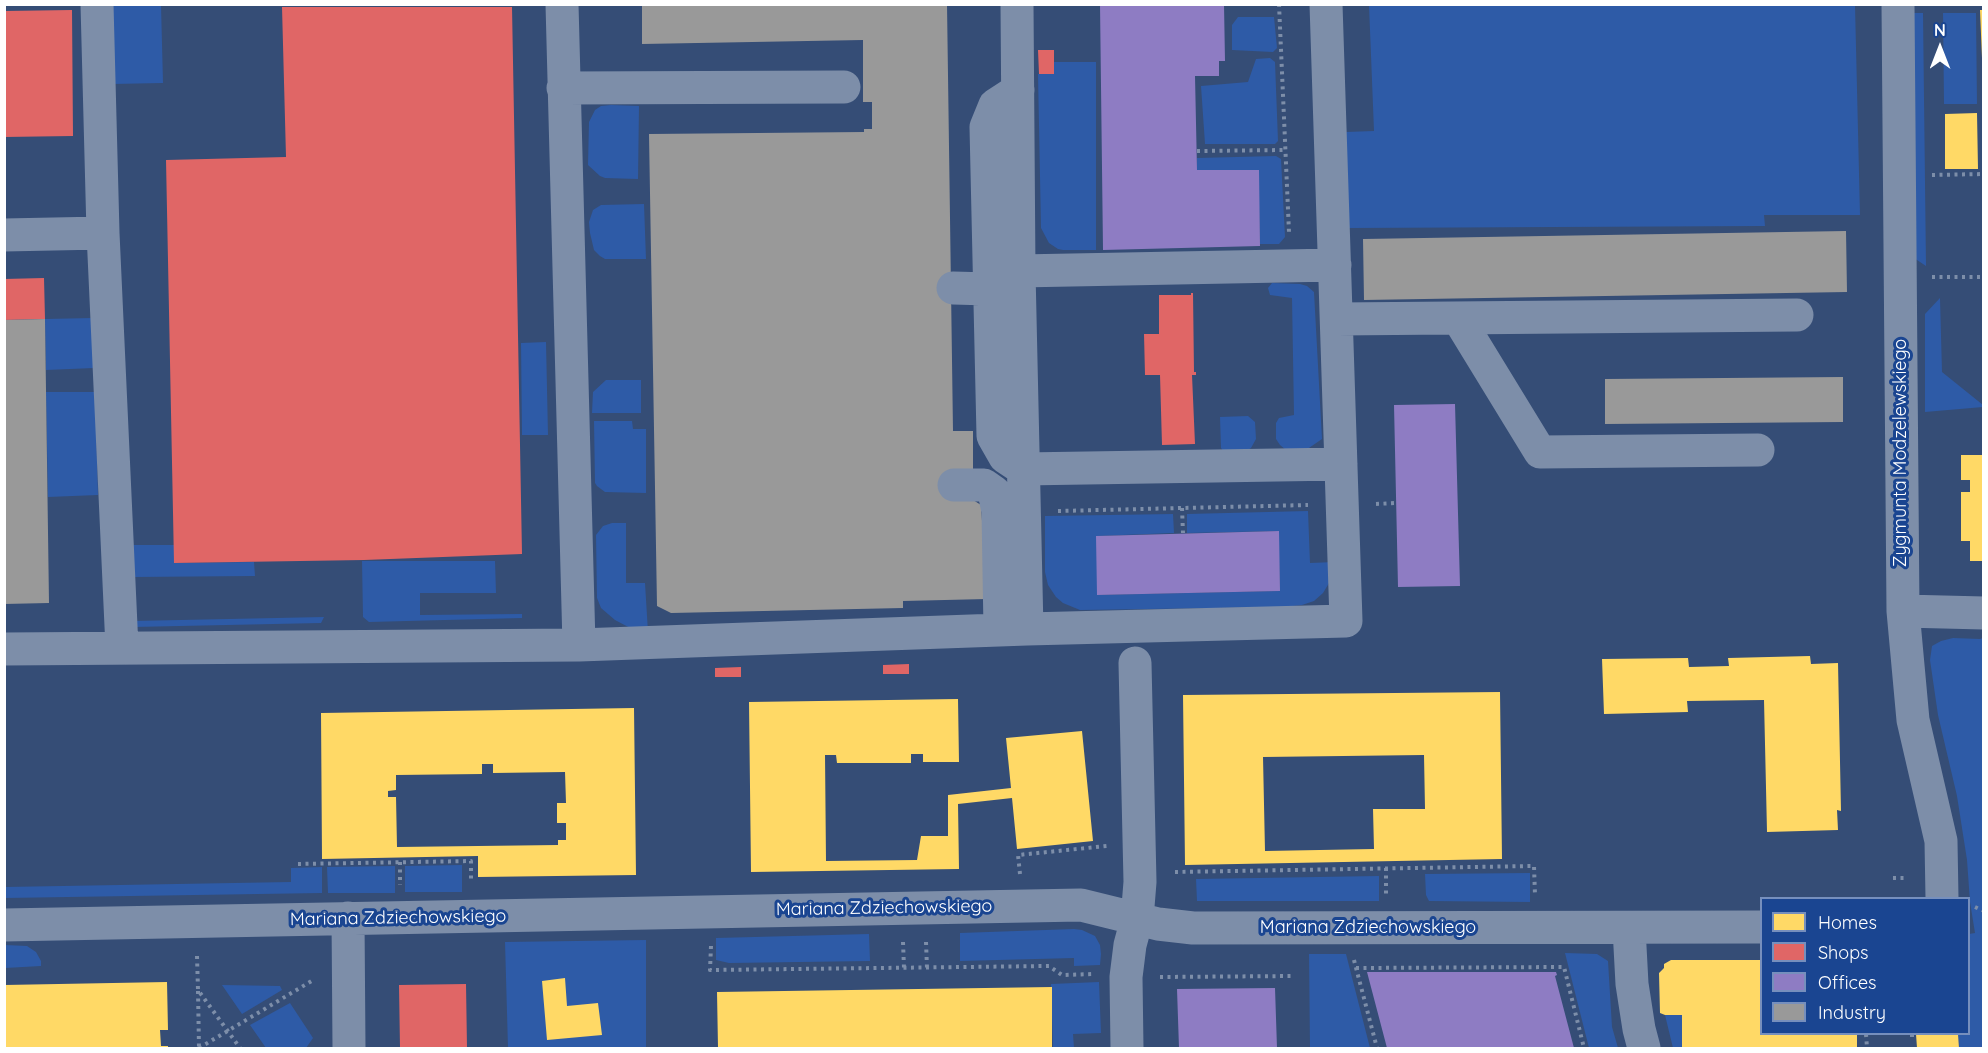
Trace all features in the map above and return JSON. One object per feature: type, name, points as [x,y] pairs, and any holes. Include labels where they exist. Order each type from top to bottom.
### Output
[{"type":"street","points":[[97,4],[103,232],[122,648]]},
{"type":"street","points":[[562,4],[579,645]]},
{"type":"street","points":[[1014,630],[1024,512],[1017,4]]},
{"type":"street","points":[[4,649],[579,645],[1346,621],[1326,4]]},
{"type":"street","name":"Zygmunta Modzelewskiego","points":[[1898,4],[1903,611],[1913,720],[1941,841],[1942,897]]},
{"type":"street","points":[[563,88],[844,87]]},
{"type":"street","points":[[1018,90],[995,105],[986,127],[993,436],[1005,457],[1023,469],[1341,464]]},
{"type":"street","points":[[4,235],[103,232]]},
{"type":"street","points":[[1019,271],[1335,265]]},
{"type":"street","points":[[953,288],[989,289]]},
{"type":"street","points":[[1337,319],[1797,315]]},
{"type":"street","points":[[1458,318],[1539,452],[1758,450]]},
{"type":"street","points":[[954,485],[984,485],[994,492],[1014,630]]},
{"type":"street","points":[[1903,611],[1983,613]]},
{"type":"street","points":[[1127,1048],[1126,977],[1130,945],[1137,919],[1140,878],[1135,663]]},
{"type":"street","name":"Mariana Zdziechowskiego","points":[[4,925],[1081,905],[1137,919],[1193,928],[1760,927]]},
{"type":"street","points":[[348,918],[349,1048]]},
{"type":"street","points":[[1629,928],[1632,984],[1644,1048]]},
{"type":"path","points":[[1279,4],[1289,237]]},
{"type":"path","points":[[1197,151],[1285,150]]},
{"type":"path","points":[[1932,176],[1983,174]]},
{"type":"path","points":[[1024,512],[1396,503]]},
{"type":"path","points":[[1182,508],[1183,533]]},
{"type":"path","points":[[1020,879],[1018,855],[1117,845]]},
{"type":"path","points":[[298,864],[471,861],[471,889]]},
{"type":"path","points":[[400,862],[400,886]]},
{"type":"path","points":[[1167,878],[1176,871],[1534,866],[1535,897]]},
{"type":"path","points":[[1386,868],[1386,897]]},
{"type":"path","points":[[903,938],[904,968]]},
{"type":"path","points":[[926,938],[927,968]]},
{"type":"path","points":[[711,945],[710,970],[1049,966],[1062,975],[1095,974]]},
{"type":"path","points":[[1352,950],[1377,1048]]},
{"type":"path","points":[[197,953],[199,1048],[316,979]]},
{"type":"path","points":[[1356,968],[1564,967],[1584,1048]]},
{"type":"path","points":[[1158,977],[1293,976]]},
{"type":"path","points":[[198,990],[240,1048]]},
{"type":"path","points":[[1912,1035],[1912,1040]]},
{"type":"shaded area","points":[[110,5],[161,5],[163,83],[112,84]]},
{"type":"shaded area","points":[[1369,5],[1855,5],[1860,215],[1764,215],[1765,226],[1349,228],[1346,132],[1374,131]]},
{"type":"shaded area","points":[[1907,13],[1923,13],[1926,266],[1914,258]]},
{"type":"shaded area","points":[[1943,13],[1976,13],[1977,104],[1944,104]]},
{"type":"shaded area","points":[[1238,17],[1274,17],[1277,48],[1273,52],[1232,50],[1232,25]]},
{"type":"shaded area","points":[[1270,58],[1275,62],[1278,141],[1275,144],[1205,144],[1201,86],[1248,82],[1256,59]]},
{"type":"shaded area","points":[[1054,62],[1096,62],[1096,250],[1058,249],[1049,243],[1041,228],[1038,74],[1054,74]]},
{"type":"shaded area","points":[[601,106],[639,106],[638,179],[605,178],[588,165],[589,122],[595,110]]},
{"type":"shaded area","points":[[1276,156],[1281,159],[1285,237],[1279,244],[1260,244],[1258,170],[1197,170],[1197,158]]},
{"type":"shaded area","points":[[644,204],[646,259],[605,259],[600,256],[594,250],[590,233],[589,222],[593,210],[601,205]]},
{"type":"shaded area","points":[[1272,283],[1300,284],[1314,292],[1322,439],[1306,450],[1286,450],[1276,439],[1276,423],[1279,418],[1294,415],[1292,298],[1270,295],[1268,288]]},
{"type":"shaded area","points":[[1940,298],[1942,372],[1983,407],[1925,412],[1925,314]]},
{"type":"shaded area","points":[[93,318],[94,368],[46,370],[45,319]]},
{"type":"shaded area","points":[[546,342],[548,435],[522,435],[521,343]]},
{"type":"shaded area","points":[[606,380],[641,380],[641,413],[592,413],[593,392]]},
{"type":"shaded area","points":[[46,392],[95,392],[98,495],[48,497]]},
{"type":"shaded area","points":[[1248,416],[1255,422],[1256,439],[1251,448],[1246,451],[1225,453],[1221,448],[1220,417]]},
{"type":"shaded area","points":[[594,421],[632,421],[633,429],[646,429],[646,493],[605,492],[597,486],[595,483]]},
{"type":"shaded area","points":[[1308,511],[1310,563],[1335,562],[1332,578],[1323,593],[1314,601],[1302,605],[1080,610],[1063,603],[1048,585],[1045,572],[1045,516],[1173,514],[1174,533],[1097,536],[1098,595],[1280,591],[1278,531],[1187,533],[1187,514]]},
{"type":"shaded area","points":[[612,523],[626,523],[626,583],[645,583],[648,632],[634,630],[615,620],[601,608],[597,598],[596,535],[603,526]]},
{"type":"shaded area","points":[[130,545],[174,545],[175,563],[254,562],[255,576],[132,577]]},
{"type":"shaded area","points":[[362,561],[495,561],[496,593],[420,593],[420,615],[522,614],[522,618],[369,622],[363,617]]},
{"type":"shaded area","points":[[324,617],[321,623],[133,627],[132,621]]},
{"type":"shaded area","points":[[1953,638],[1983,638],[1983,1048],[1959,1048],[1958,1035],[1970,1035],[1970,934],[1975,933],[1957,796],[1938,715],[1930,660],[1932,646]]},
{"type":"shaded area","points":[[462,865],[462,892],[405,892],[405,866]]},
{"type":"shaded area","points":[[395,866],[395,893],[328,893],[327,867]]},
{"type":"shaded area","points":[[322,867],[322,893],[5,898],[5,887],[291,882],[291,868]]},
{"type":"shaded area","points":[[1530,873],[1530,902],[1429,901],[1426,895],[1425,874]]},
{"type":"shaded area","points":[[1379,876],[1379,901],[1197,901],[1196,879]]},
{"type":"shaded area","points":[[1074,929],[1095,936],[1100,945],[1100,965],[1074,966],[1074,958],[960,961],[960,933]]},
{"type":"shaded area","points":[[869,934],[870,961],[729,963],[716,960],[716,938]]},
{"type":"shaded area","points":[[646,940],[646,1048],[508,1048],[505,942]]},
{"type":"shaded area","points":[[5,945],[27,946],[36,952],[41,966],[5,968]]},
{"type":"shaded area","points":[[1565,953],[1597,954],[1608,961],[1612,1027],[1618,1048],[1589,1048]]},
{"type":"shaded area","points":[[1309,954],[1346,954],[1370,1048],[1310,1048]]},
{"type":"shaded area","points":[[1099,982],[1101,1033],[1073,1034],[1074,1048],[1053,1048],[1051,984]]},
{"type":"shaded area","points":[[222,985],[280,986],[282,990],[242,1014]]},
{"type":"shaded area","points":[[290,1003],[313,1038],[306,1048],[266,1048],[250,1025]]},
{"type":"shaded area","points":[[1665,1015],[1682,1015],[1682,1048],[1673,1048]]},
{"type":"building: Homes","points":[[1980,10],[1984,10],[1984,58],[1982,58]]},
{"type":"building: Homes","points":[[1977,113],[1978,169],[1945,169],[1945,114]]},
{"type":"building: Homes","points":[[1961,455],[1984,455],[1984,561],[1970,561],[1970,541],[1961,541],[1961,492],[1970,492],[1970,480],[1961,480]]},
{"type":"building: Homes","points":[[1810,656],[1811,664],[1838,663],[1841,811],[1837,810],[1838,830],[1767,832],[1764,700],[1687,701],[1688,712],[1604,714],[1602,659],[1688,658],[1689,667],[1729,666],[1728,658]]},
{"type":"building: Homes","points":[[1500,692],[1502,859],[1185,865],[1183,695]],"holes":[[[1424,755],[1425,809],[1373,809],[1374,849],[1265,851],[1263,757]]]},
{"type":"building: Homes","points":[[958,699],[959,762],[923,762],[923,754],[911,754],[911,763],[837,763],[836,755],[825,755],[826,861],[917,860],[921,836],[948,836],[948,795],[1011,788],[1006,738],[1082,731],[1093,841],[1017,849],[1012,798],[958,804],[959,869],[751,872],[749,702]]},
{"type":"building: Homes","points":[[634,708],[636,875],[478,877],[478,856],[322,859],[321,713]],"holes":[[[482,764],[493,764],[493,773],[565,772],[566,803],[557,803],[557,823],[566,823],[566,840],[558,840],[558,845],[397,847],[396,797],[388,797],[388,791],[396,790],[396,775],[482,774]]]},
{"type":"building: Homes","points":[[1671,960],[1760,960],[1760,1035],[1857,1035],[1857,1048],[1682,1048],[1682,1015],[1660,1013],[1659,973],[1664,968],[1664,964]]},
{"type":"building: Homes","points":[[565,978],[567,1006],[598,1003],[602,1035],[547,1040],[542,981]]},
{"type":"building: Homes","points":[[167,982],[168,1030],[160,1030],[161,1046],[168,1046],[168,1048],[4,1048],[4,985]]},
{"type":"building: Homes","points":[[1052,987],[1052,1048],[718,1048],[717,992]]},
{"type":"building: Homes","points":[[1916,1035],[1958,1035],[1959,1048],[1917,1048]]},
{"type":"building: Shops","points":[[282,7],[512,7],[522,554],[364,560],[174,563],[166,160],[286,157]]},
{"type":"building: Shops","points":[[72,10],[73,136],[4,137],[4,11]]},
{"type":"building: Shops","points":[[1038,50],[1054,50],[1054,74],[1039,74]]},
{"type":"building: Shops","points":[[44,278],[45,319],[4,320],[4,279]]},
{"type":"building: Shops","points":[[1193,293],[1194,372],[1196,372],[1196,375],[1192,375],[1195,444],[1162,445],[1160,375],[1145,375],[1144,334],[1159,334],[1159,295],[1191,295]]},
{"type":"building: Shops","points":[[909,664],[909,674],[883,674],[883,665]]},
{"type":"building: Shops","points":[[741,667],[741,677],[715,677],[715,668]]},
{"type":"building: Shops","points":[[466,984],[467,1048],[400,1048],[399,985]]},
{"type":"building: Offices","points":[[1100,4],[1224,4],[1225,61],[1219,61],[1219,76],[1195,76],[1197,170],[1259,170],[1260,246],[1103,250]]},
{"type":"building: Offices","points":[[1455,404],[1460,586],[1398,587],[1394,405]]},
{"type":"building: Offices","points":[[1279,531],[1280,591],[1097,595],[1096,536]]},
{"type":"building: Offices","points":[[1367,972],[1556,972],[1555,976],[1574,1048],[1387,1048]]},
{"type":"building: Offices","points":[[1275,988],[1277,1048],[1179,1048],[1177,989]]},
{"type":"building: Industry","points":[[642,4],[947,4],[953,431],[973,431],[973,500],[981,505],[987,599],[903,601],[903,608],[671,613],[657,606],[649,134],[864,132],[864,129],[872,129],[872,102],[863,102],[863,40],[642,44]]},
{"type":"building: Industry","points":[[1846,231],[1847,292],[1364,300],[1363,239]]},
{"type":"building: Industry","points":[[45,319],[49,603],[4,604],[4,320]]},
{"type":"building: Industry","points":[[1843,377],[1843,422],[1605,424],[1605,379]]}]
